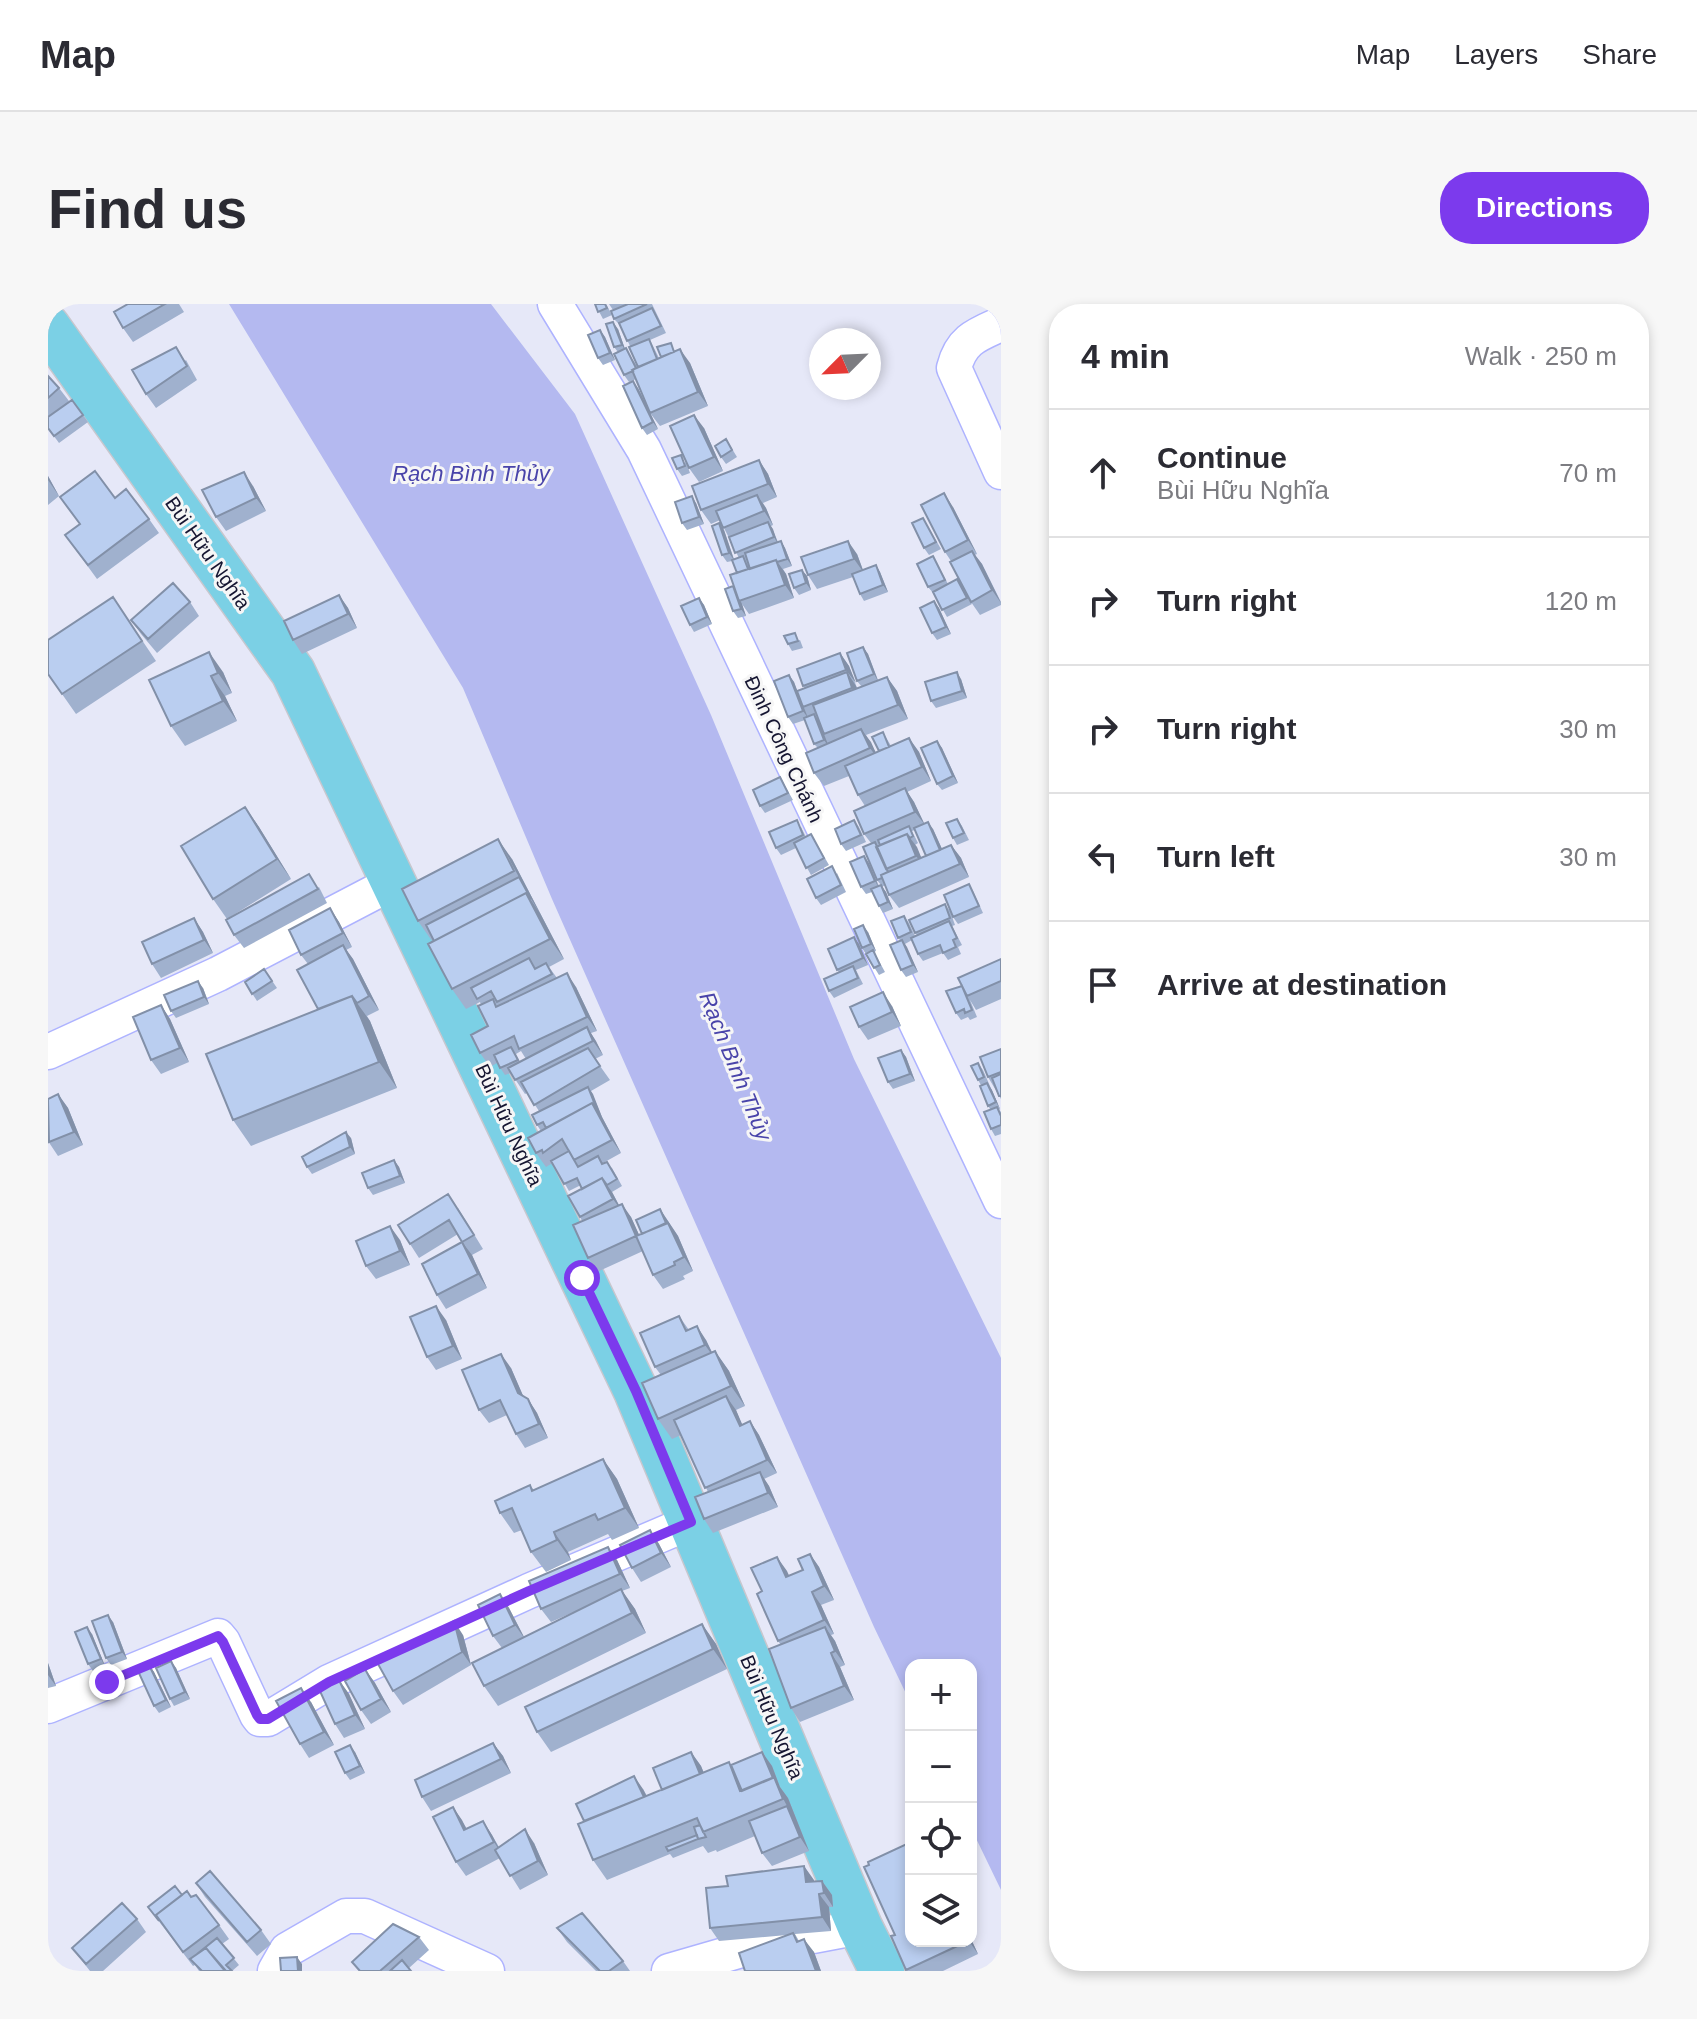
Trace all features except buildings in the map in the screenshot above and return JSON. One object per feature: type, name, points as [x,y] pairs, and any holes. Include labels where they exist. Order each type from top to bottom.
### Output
[{"type":"main road","name":"Bùi Hữu Nghĩa","points":[[48,327],[293,672],[636,1391],[860,1927],[882,1971]]},
{"type":"street","name":"Đinh Công Chánh","points":[[555,304],[644,450],[1001,1201]]},
{"type":"street","points":[[1001,324],[975,336],[958,350],[954,368],[1001,472]]},
{"type":"street","points":[[48,1052],[218,974],[394,882]]},
{"type":"street","points":[[48,1706],[218,1636],[257,1715],[260,1719],[268,1719],[329,1682],[691,1522]]},
{"type":"street","points":[[275,1971],[287,1950],[346,1916],[355,1914],[487,1971]]},
{"type":"street","points":[[669,1971],[745,1949],[860,1927]]},
{"type":"water","name":"Rạch Bình Thủy","points":[[229,304],[491,304],[575,414],[711,715],[854,1059],[1001,1358],[1001,1890],[977,1840],[977,1659],[905,1659],[905,1692],[552,899],[463,688]]},
{"type":"route","points":[[107,1682],[218,1636],[257,1715],[260,1719],[268,1719],[329,1682],[691,1522],[636,1391],[582,1278]]}]
